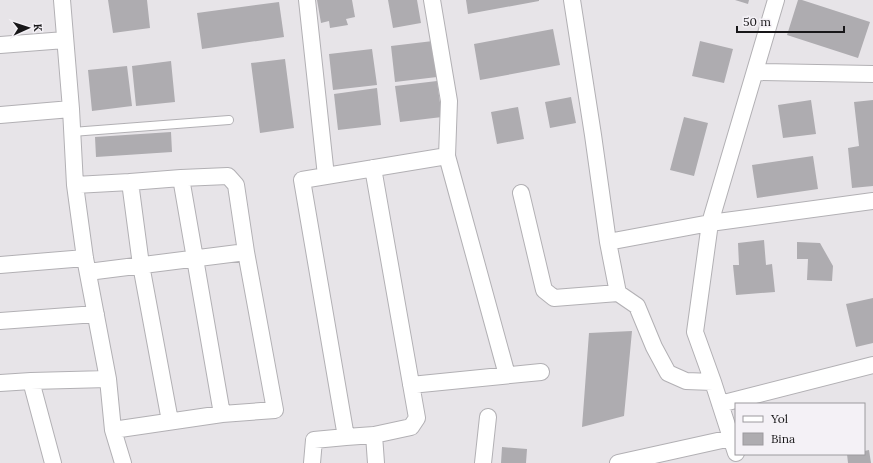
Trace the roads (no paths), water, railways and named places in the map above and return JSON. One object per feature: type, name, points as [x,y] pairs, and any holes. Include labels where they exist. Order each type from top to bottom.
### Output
[{"type":"street","points":[[62,0],[71,109],[75,185],[86,265],[108,379],[113,430],[123,463]]},
{"type":"street","points":[[307,0],[326,176]]},
{"type":"street","points":[[432,0],[449,101],[447,156],[507,376]]},
{"type":"street","points":[[572,0],[608,242],[618,293]]},
{"type":"street","points":[[735,451],[713,382],[694,332],[710,223],[776,0]]},
{"type":"street","points":[[0,45],[65,40]]},
{"type":"street","points":[[755,72],[873,74]]},
{"type":"street","points":[[0,115],[71,109]]},
{"type":"street","points":[[346,437],[302,180],[447,156]]},
{"type":"street","points":[[312,463],[314,440],[374,435],[411,427],[417,418],[373,168]]},
{"type":"street","points":[[75,185],[228,176],[236,185],[246,252],[275,410],[222,414],[113,430]]},
{"type":"street","points":[[181,178],[222,414]]},
{"type":"street","points":[[130,182],[141,265],[170,421]]},
{"type":"street","points":[[521,193],[544,290],[554,298],[618,293],[637,306],[654,347],[668,373],[686,381],[713,382]]},
{"type":"street","points":[[608,242],[710,223],[873,202]]},
{"type":"street","points":[[0,265],[141,265],[246,252]]},
{"type":"street","points":[[0,322],[96,314]]},
{"type":"street","points":[[720,404],[873,365]]},
{"type":"street","points":[[411,385],[541,372]]},
{"type":"street","points":[[0,383],[108,379]]},
{"type":"street","points":[[32,381],[53,463]]},
{"type":"street","points":[[483,463],[488,417]]},
{"type":"street","points":[[374,435],[376,463]]},
{"type":"street","points":[[618,463],[658,459],[731,438]]},
{"type":"lane","points":[[72,132],[229,120]]}]
